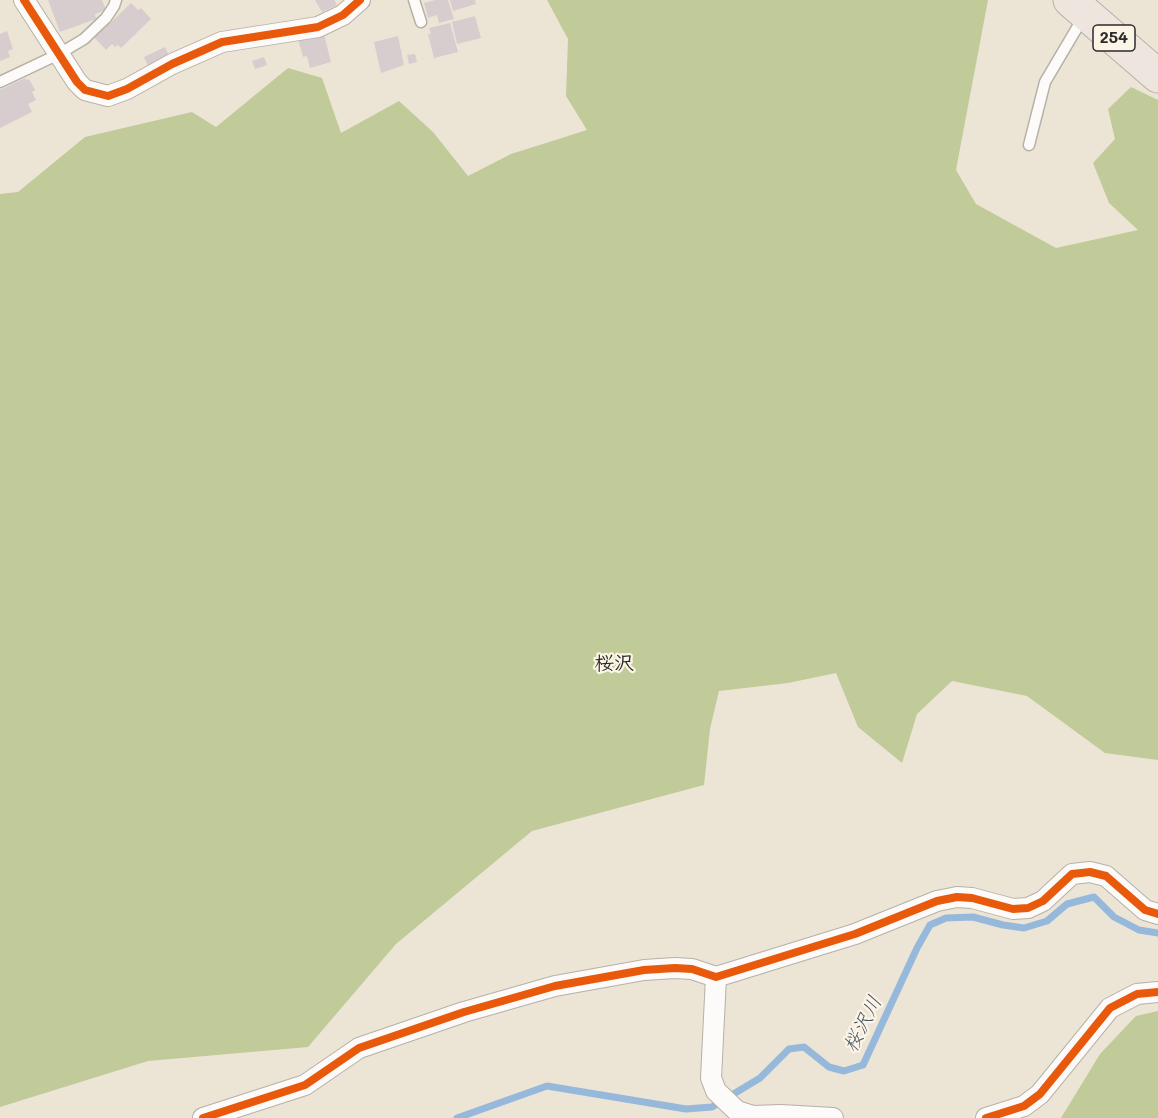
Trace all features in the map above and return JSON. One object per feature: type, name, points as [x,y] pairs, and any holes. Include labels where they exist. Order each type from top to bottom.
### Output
[{"type":"highway","name":"254","points":[[1078,7],[1158,76]]},
{"type":"street","points":[[24,0],[77,82],[85,90],[108,96],[127,89],[172,64],[222,42],[318,27],[343,15],[360,0]]},
{"type":"street","points":[[203,1118],[305,1085],[359,1048],[464,1011],[555,986],[644,970],[692,969],[716,976],[855,934],[937,901],[957,897],[982,900],[1013,909],[1028,908],[1043,901],[1072,874],[1090,872],[1106,876],[1145,910],[1158,914]]},
{"type":"street","points":[[716,976],[711,1078],[716,1091],[737,1111],[753,1116],[833,1118]]},
{"type":"street","points":[[986,1118],[1024,1106],[1040,1094],[1110,1008],[1137,994],[1158,992]]},
{"type":"lane","points":[[0,82],[84,39],[106,18],[116,0]]},
{"type":"lane","points":[[414,0],[421,22]]},
{"type":"lane","points":[[1029,145],[1045,82],[1078,7]]},
{"type":"green space","points":[[547,0],[988,0],[956,170],[976,204],[1056,248],[1138,230],[1109,203],[1093,163],[1115,139],[1108,109],[1131,87],[1158,100],[1158,760],[1105,753],[1027,696],[952,681],[917,714],[902,763],[858,727],[836,673],[788,683],[719,691],[710,729],[704,785],[532,831],[396,944],[308,1047],[148,1061],[0,1107],[0,194],[18,192],[85,137],[192,112],[216,127],[288,68],[322,78],[341,133],[399,101],[433,132],[468,176],[511,154],[587,130],[566,96],[568,39]]},
{"type":"green space","points":[[1158,1011],[1158,1118],[1061,1118],[1100,1054],[1136,1016]]},
{"type":"building","points":[[48,0],[102,0],[106,10],[95,14],[96,19],[60,32]]},
{"type":"building","points":[[315,0],[334,0],[337,5],[322,12]]},
{"type":"building","points":[[448,0],[454,19],[439,23],[437,15],[428,18],[424,3]]},
{"type":"building","points":[[450,0],[475,0],[476,4],[453,11]]},
{"type":"building","points":[[131,3],[138,10],[141,8],[151,19],[121,48],[112,44],[106,50],[93,36],[102,28],[103,30]]},
{"type":"building","points":[[475,16],[481,38],[457,44],[452,22]]},
{"type":"building","points":[[450,23],[458,52],[434,58],[428,34],[431,34],[429,28]]},
{"type":"building","points":[[7,31],[13,49],[8,51],[10,57],[0,61],[0,34]]},
{"type":"building","points":[[323,31],[331,62],[310,68],[307,56],[303,57],[298,39]]},
{"type":"building","points":[[398,36],[404,65],[381,73],[374,42]]},
{"type":"building","points":[[165,47],[170,58],[149,68],[144,57]]},
{"type":"building","points":[[415,54],[417,62],[409,64],[407,55]]},
{"type":"building","points":[[264,57],[267,65],[255,69],[252,61]]},
{"type":"building","points":[[25,78],[29,79],[35,90],[32,92],[36,100],[28,104],[32,112],[0,128],[0,90]]},
{"type":"waterway","name":"桜沢川","points":[[457,1118],[547,1086],[686,1109],[712,1107],[760,1078],[789,1049],[804,1047],[829,1067],[844,1071],[863,1065],[917,948],[930,925],[946,918],[973,917],[1024,928],[1047,921],[1067,904],[1094,897],[1114,917],[1139,930],[1158,933]]},
{"type":"cycle path","points":[[24,0],[77,82],[85,90],[108,96],[127,89],[172,64],[222,42],[318,27],[343,15],[360,0]]},
{"type":"cycle path","points":[[203,1118],[305,1085],[359,1048],[464,1012],[555,986],[644,970],[692,969],[716,977],[855,934],[937,901],[957,897],[972,898],[1013,909],[1028,908],[1043,901],[1072,874],[1090,872],[1106,876],[1145,910],[1158,914]]},
{"type":"cycle path","points":[[986,1118],[1024,1106],[1040,1094],[1110,1008],[1137,994],[1158,992]]},
{"type":"district","name":"桜沢","points":[[614,664]]}]
